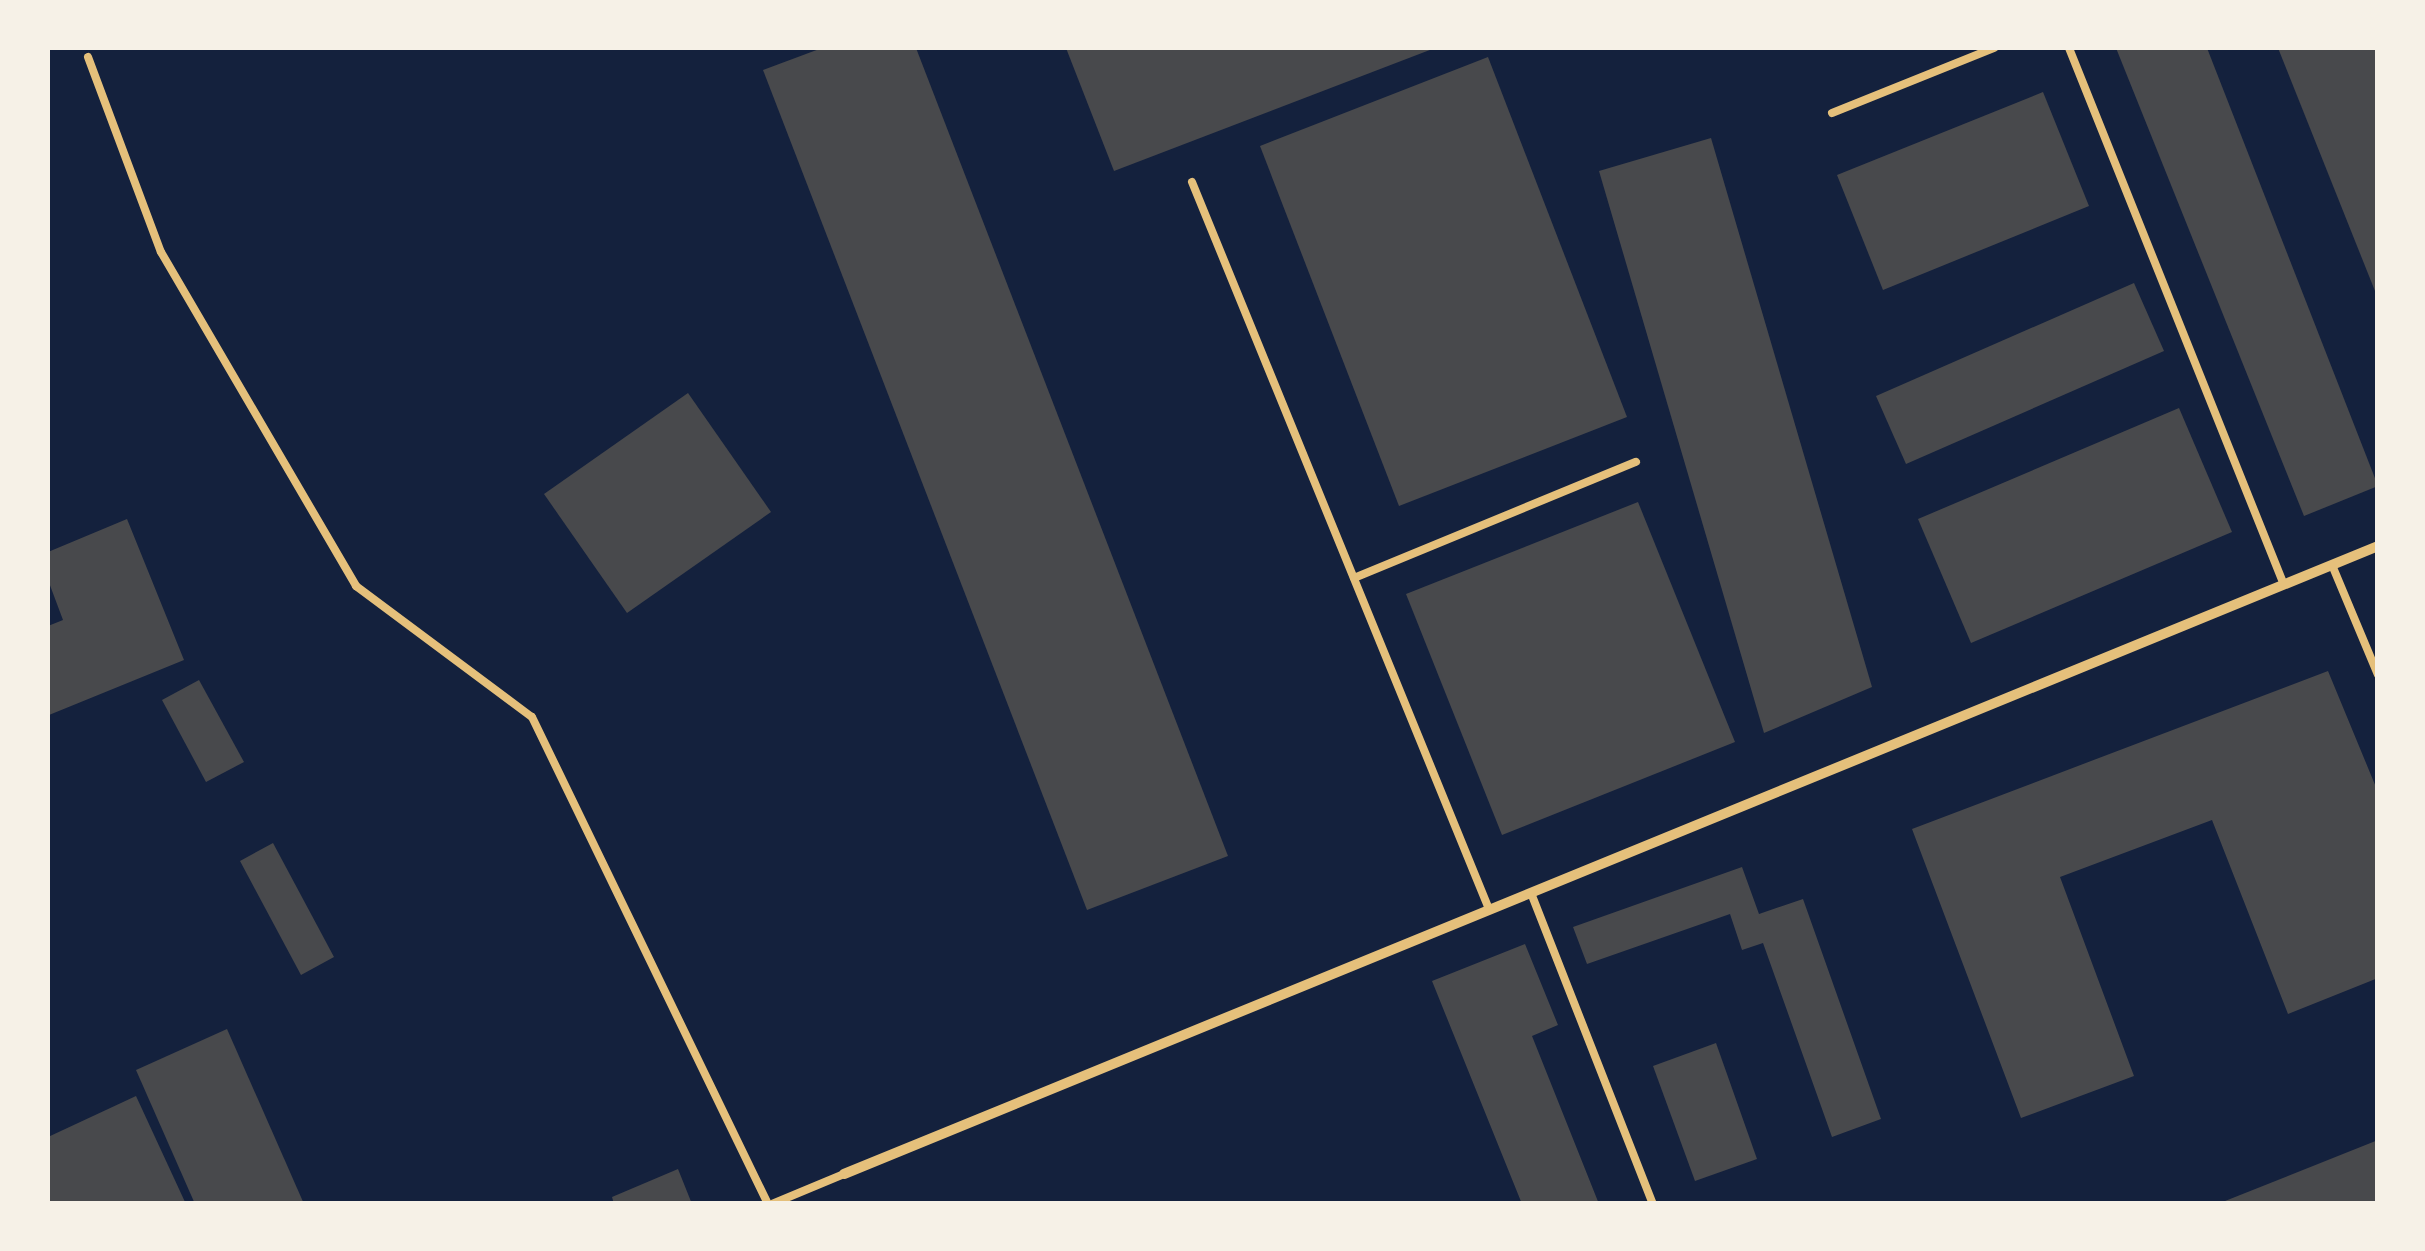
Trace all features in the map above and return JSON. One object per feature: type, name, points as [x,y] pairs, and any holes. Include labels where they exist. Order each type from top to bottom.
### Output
[{"type":"street","points":[[844,1174],[2378,546]]},
{"type":"lane","points":[[1832,113],[1994,48]]},
{"type":"lane","points":[[2069,48],[2284,585]]},
{"type":"lane","points":[[88,57],[161,252],[356,586],[532,716],[770,1204],[844,1174]]},
{"type":"lane","points":[[1192,182],[1489,909]]},
{"type":"lane","points":[[1354,578],[1636,462]]},
{"type":"lane","points":[[2332,565],[2378,675]]},
{"type":"lane","points":[[1530,892],[1652,1204]]},
{"type":"building","points":[[822,48],[916,48],[1228,856],[1087,910],[763,70]]},
{"type":"building","points":[[1066,48],[1435,48],[1114,171]]},
{"type":"building","points":[[2116,48],[2207,48],[2378,486],[2304,516]]},
{"type":"building","points":[[2278,48],[2378,48],[2378,296],[2377,296]]},
{"type":"building","points":[[1488,57],[1627,417],[1399,506],[1260,146]]},
{"type":"building","points":[[2043,92],[2089,206],[1883,290],[1837,175]]},
{"type":"building","points":[[1711,138],[1872,687],[1764,733],[1599,171]]},
{"type":"building","points":[[2134,283],[2164,351],[1906,464],[1876,396]]},
{"type":"building","points":[[688,393],[771,512],[627,613],[544,494]]},
{"type":"building","points":[[2179,408],[2232,532],[1971,643],[1918,519]]},
{"type":"building","points":[[1638,502],[1735,742],[1502,835],[1406,594]]},
{"type":"building","points":[[127,519],[184,660],[49,715],[48,626],[63,620],[48,580],[48,552]]},
{"type":"building","points":[[2328,671],[2378,792],[2378,978],[2288,1014],[2212,820],[2060,877],[2134,1076],[2021,1118],[1912,829]]},
{"type":"building","points":[[199,680],[244,762],[206,782],[162,700]]},
{"type":"building","points":[[273,843],[334,957],[301,975],[240,861]]},
{"type":"building","points":[[1742,867],[1759,914],[1803,899],[1881,1119],[1832,1137],[1763,943],[1742,950],[1730,914],[1587,964],[1573,927]]},
{"type":"building","points":[[1525,944],[1558,1025],[1532,1036],[1599,1204],[1522,1204],[1432,981]]},
{"type":"building","points":[[227,1029],[304,1204],[195,1204],[136,1070]]},
{"type":"building","points":[[1716,1043],[1757,1159],[1695,1181],[1653,1066]]},
{"type":"building","points":[[136,1096],[185,1202],[48,1204],[48,1137]]},
{"type":"building","points":[[2378,1140],[2378,1204],[2220,1204],[2220,1203]]},
{"type":"building","points":[[678,1169],[692,1204],[614,1204],[612,1197]]}]
